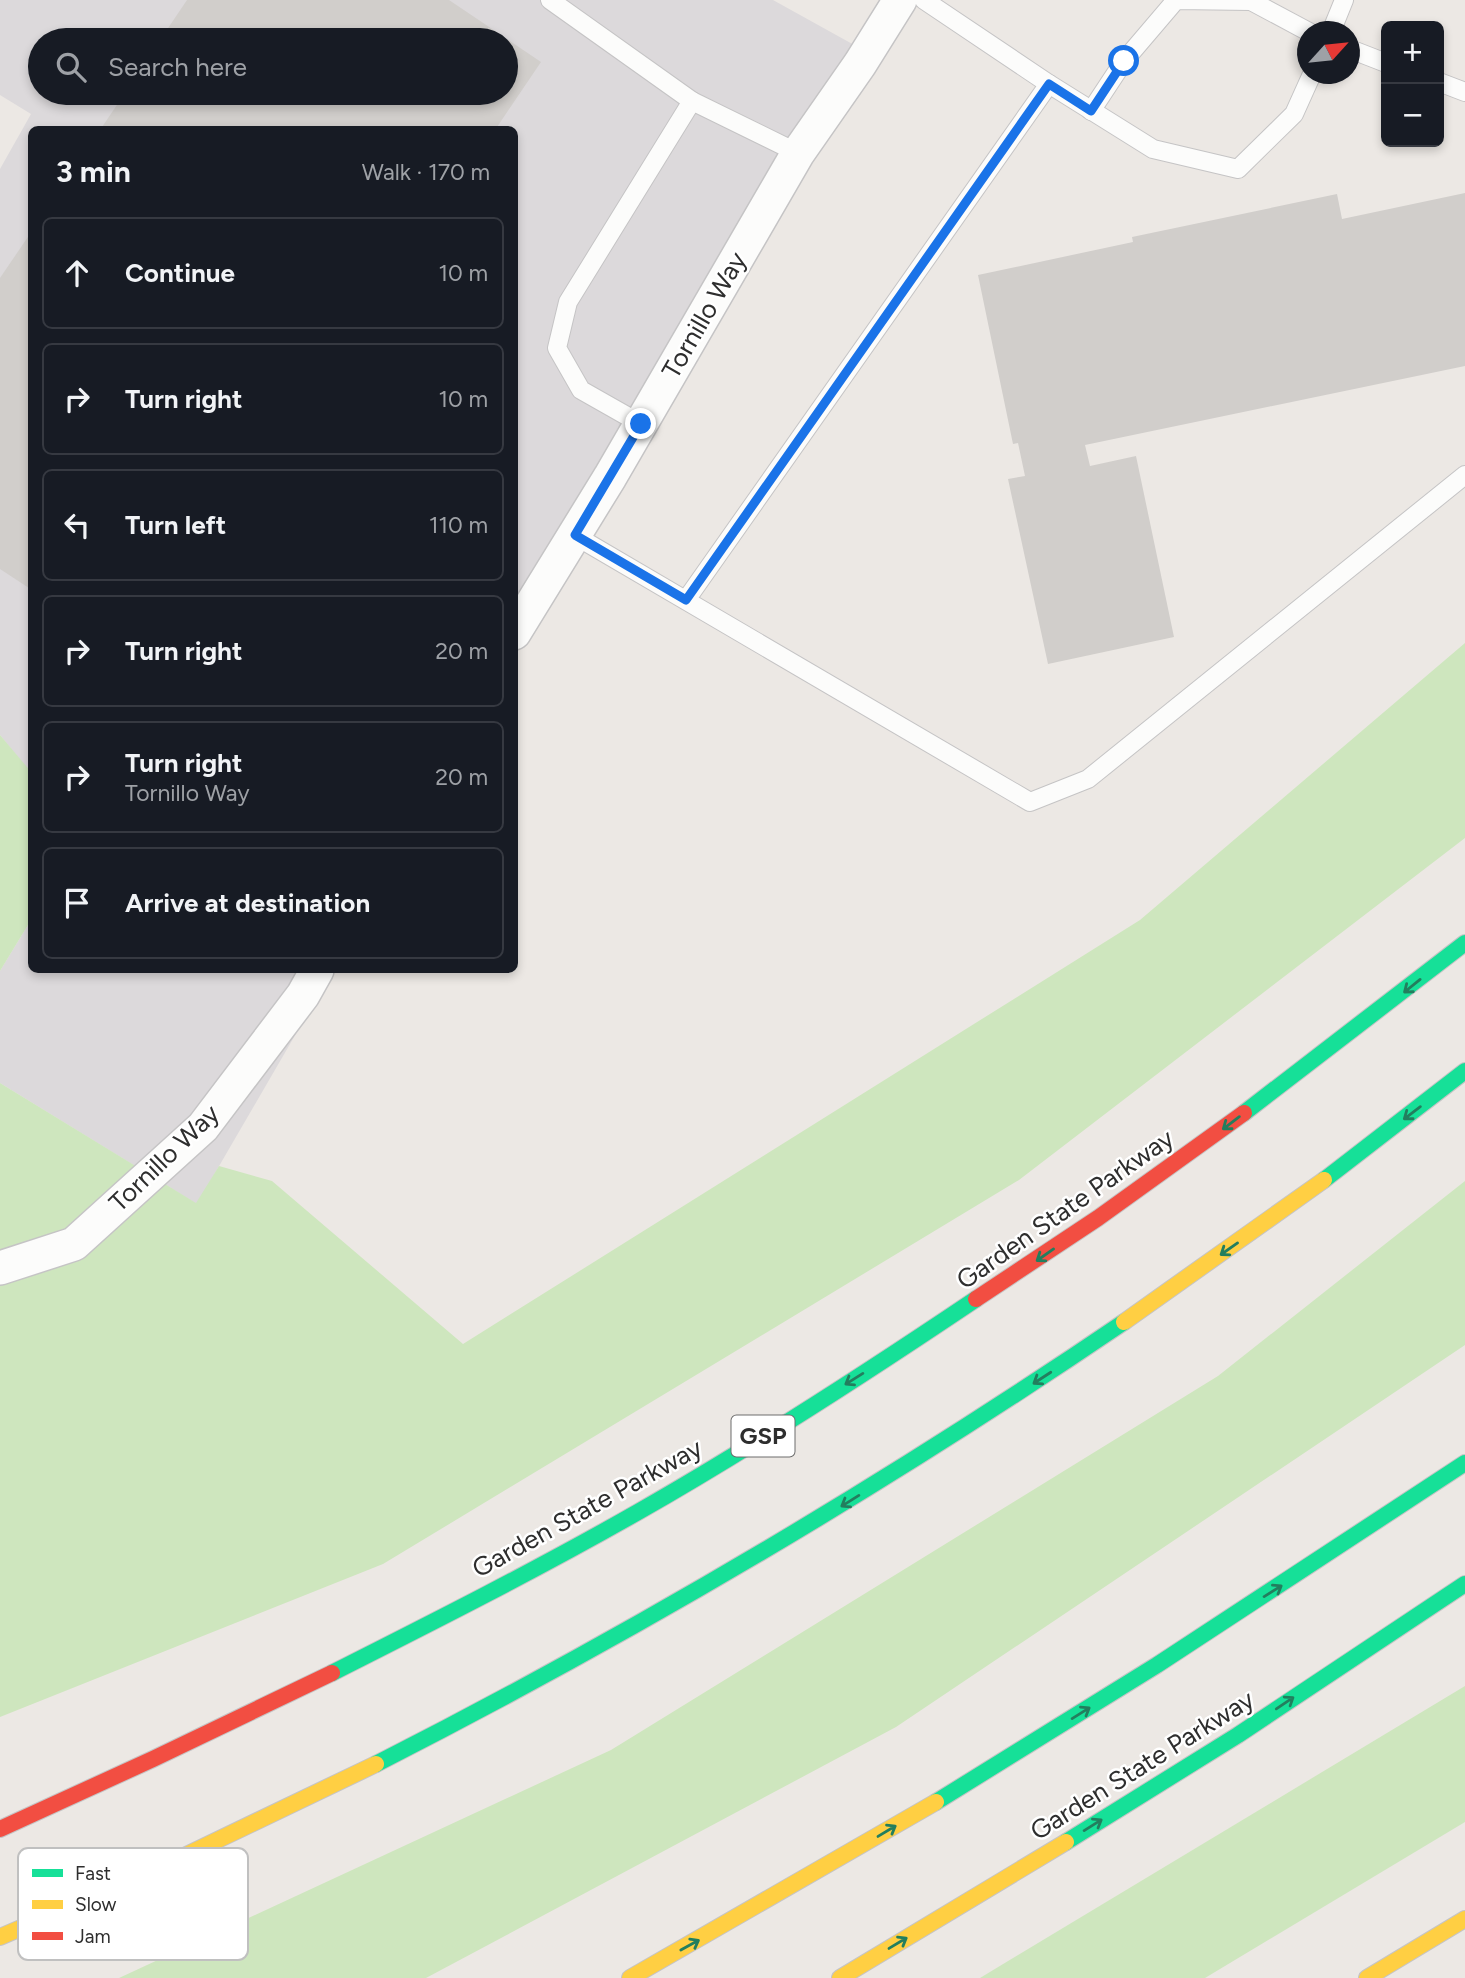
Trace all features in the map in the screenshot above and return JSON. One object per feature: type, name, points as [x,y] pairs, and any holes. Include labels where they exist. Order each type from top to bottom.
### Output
[{"type":"main road","name":"Garden State Parkway","points":[[0,1829],[138,1768],[301,1689],[606,1530],[745,1448],[1000,1286],[1208,1141],[1401,996],[1465,943]]},
{"type":"main road","points":[[202,1848],[477,1714],[651,1618],[848,1502],[1070,1360],[1257,1230],[1465,1071]]},
{"type":"main road","points":[[630,1978],[788,1891],[1031,1745],[1315,1565],[1465,1463]]},
{"type":"main road","name":"Garden State Parkway","points":[[840,1978],[1042,1857],[1226,1742],[1465,1584]]},
{"type":"main road","points":[[1367,1978],[1465,1919]]},
{"type":"main road","points":[[0,1937],[18,1929]]},
{"type":"street","name":"Tornillo Way","points":[[518,627],[641,424],[798,153],[860,64],[900,0]]},
{"type":"street","name":"Tornillo Way","points":[[0,1268],[74,1244],[203,1127],[303,995],[315,973]]},
{"type":"lane","points":[[550,0],[692,101],[798,153]]},
{"type":"lane","points":[[924,0],[1049,84],[1153,149],[1238,169],[1294,114],[1308,84]]},
{"type":"lane","points":[[1091,111],[1124,61],[1176,0],[1251,1],[1297,26]]},
{"type":"lane","points":[[1335,21],[1344,0]]},
{"type":"lane","points":[[1360,53],[1381,61]]},
{"type":"lane","points":[[686,600],[1049,84]]},
{"type":"lane","points":[[1444,84],[1465,92]]},
{"type":"lane","points":[[641,424],[581,390],[557,348],[568,302],[692,101]]},
{"type":"lane","points":[[575,535],[1030,802],[1088,779],[1465,475]]},
{"type":"shaded area","points":[[0,0],[773,0],[865,51],[518,650],[518,126],[28,126],[28,769],[0,735],[0,169],[31,114],[0,95]]},
{"type":"shaded area","points":[[28,925],[28,973],[331,973],[197,1204],[0,1083],[0,971]]},
{"type":"green space","points":[[1465,643],[1465,838],[1019,1180],[383,1564],[0,1717],[0,1083],[196,1203],[219,1166],[272,1181],[463,1344],[1140,920]]},
{"type":"green space","points":[[0,735],[28,768],[28,925],[0,971]]},
{"type":"green space","points":[[1465,1181],[1465,1345],[896,1727],[426,1978],[119,1978],[158,1960],[248,1960],[248,1918],[611,1750],[1218,1376]]},
{"type":"green space","points":[[1465,1686],[1465,1822],[1205,1978],[980,1978]]},
{"type":"building","points":[[187,0],[449,0],[491,28],[168,28]]},
{"type":"building","points":[[518,46],[541,62],[518,96]]},
{"type":"building","points":[[117,105],[512,105],[498,126],[103,126]]},
{"type":"building","points":[[1465,193],[1465,366],[1085,445],[1090,466],[1136,456],[1174,637],[1048,664],[1008,479],[1025,476],[1018,443],[1013,444],[978,275],[1133,242],[1132,237],[1337,194],[1342,219]]},
{"type":"building","points":[[28,237],[28,587],[0,569],[0,278]]},
{"type":"traffic: fast","points":[[1244,1113],[1465,943]]},
{"type":"traffic: fast","points":[[1324,1180],[1465,1071]]},
{"type":"traffic: fast","points":[[332,1673],[524,1574],[681,1487],[809,1409],[976,1299]]},
{"type":"traffic: fast","points":[[376,1764],[568,1662],[757,1555],[942,1441],[1124,1322]]},
{"type":"traffic: fast","points":[[936,1802],[1157,1665],[1465,1463]]},
{"type":"traffic: fast","points":[[1066,1842],[1238,1735],[1465,1584]]},
{"type":"traffic: slow","points":[[1124,1322],[1324,1180]]},
{"type":"traffic: slow","points":[[201,1848],[376,1764]]},
{"type":"traffic: slow","points":[[630,1978],[936,1802]]},
{"type":"traffic: slow","points":[[840,1978],[1066,1842]]},
{"type":"traffic: slow","points":[[1367,1978],[1465,1919]]},
{"type":"traffic: slow","points":[[0,1937],[18,1929]]},
{"type":"traffic: jam","points":[[976,1299],[1098,1218],[1244,1113]]},
{"type":"traffic: jam","points":[[0,1829],[332,1673]]},
{"type":"route","points":[[641,424],[575,535],[686,600],[1049,84],[1091,111],[1124,61]]}]
